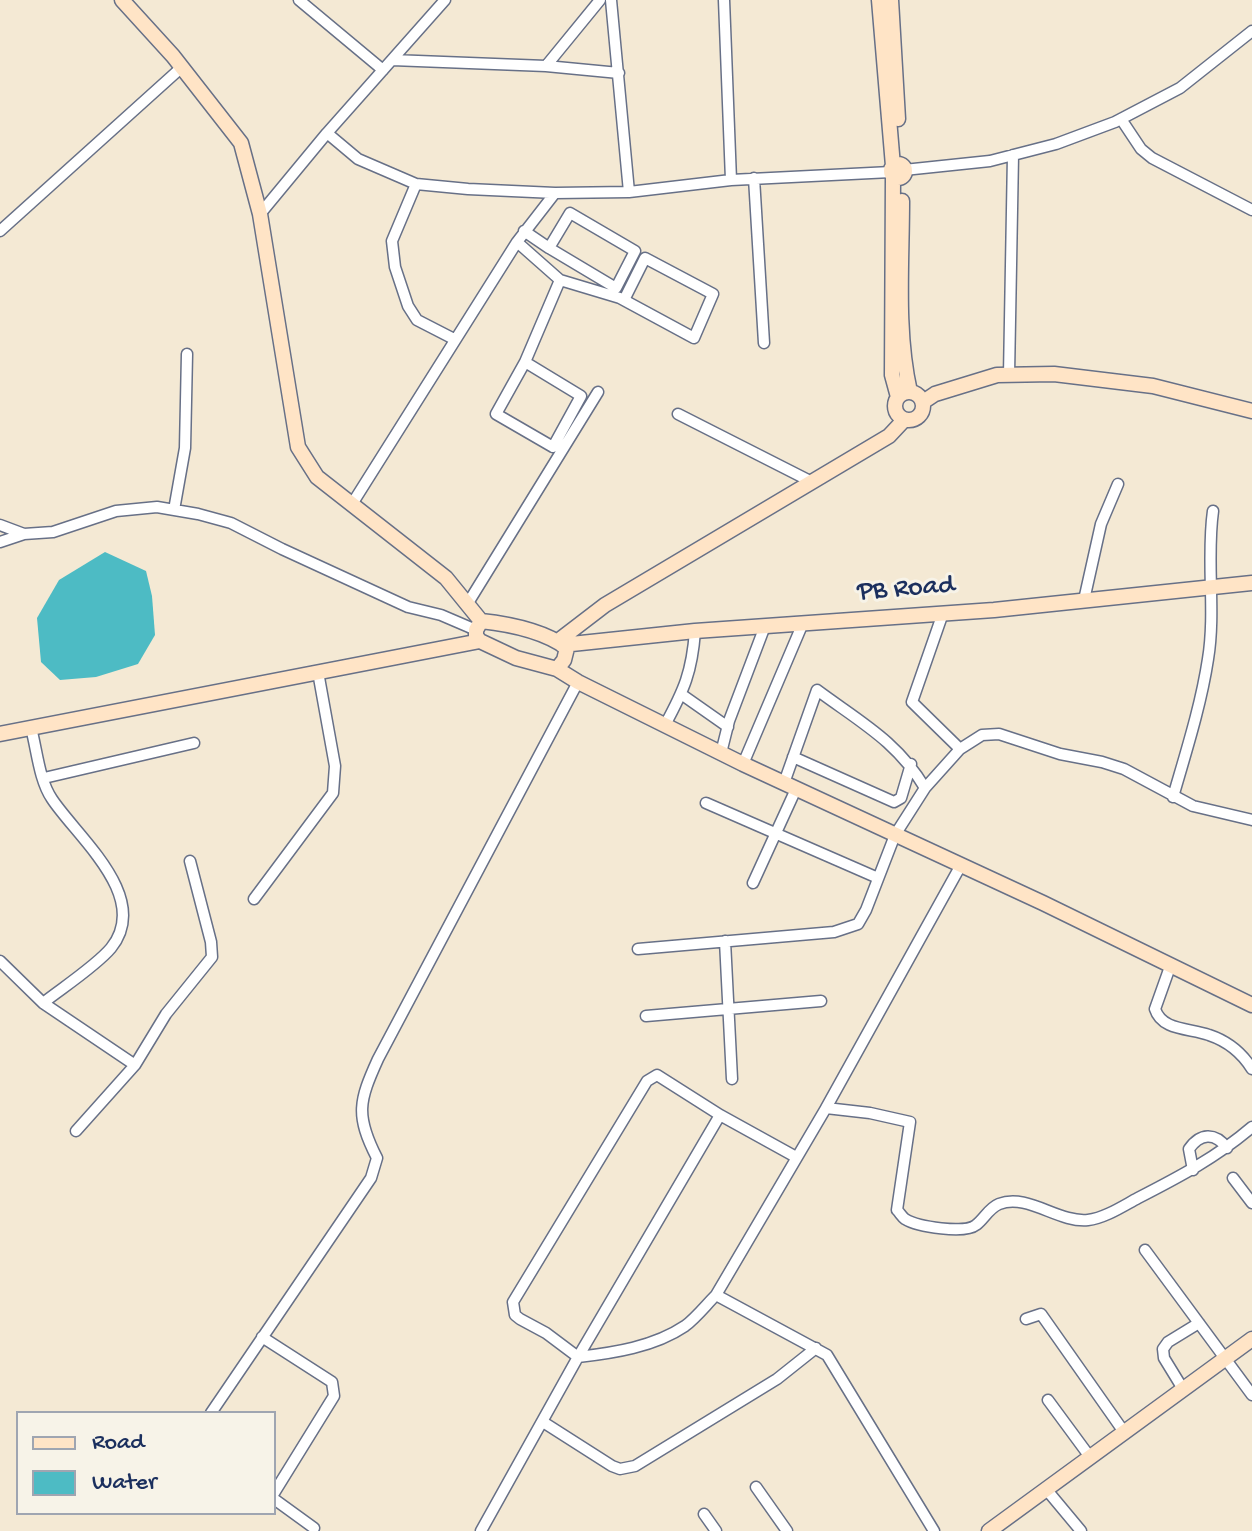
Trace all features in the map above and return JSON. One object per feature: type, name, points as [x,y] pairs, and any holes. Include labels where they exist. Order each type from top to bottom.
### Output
[{"type":"street","points":[[122,0],[182,67],[241,143],[260,214],[298,447],[317,477],[446,578],[468,603],[479,631]]},
{"type":"street","points":[[299,0],[383,70]]},
{"type":"street","points":[[260,214],[445,0]]},
{"type":"street","points":[[546,66],[600,0]]},
{"type":"street","points":[[611,0],[629,192]]},
{"type":"street","points":[[724,0],[731,180]]},
{"type":"street","points":[[879,0],[897,171]]},
{"type":"street","points":[[891,0],[897,171],[892,375],[904,394]]},
{"type":"street","points":[[327,133],[358,159],[416,184],[555,193],[629,192],[754,178],[897,171],[990,161],[1056,144],[1121,119],[1180,88],[1252,31]]},
{"type":"street","points":[[392,60],[546,66],[619,73]]},
{"type":"street","points":[[0,231],[182,67]]},
{"type":"street","points":[[1121,119],[1141,149],[1152,158],[1252,210]]},
{"type":"street","points":[[1009,375],[1013,155]]},
{"type":"street","points":[[754,178],[764,343]]},
{"type":"street","points":[[416,184],[392,241],[395,267],[408,306],[417,320],[454,339]]},
{"type":"street","points":[[352,504],[524,231],[555,193]]},
{"type":"street","points":[[524,231],[549,248],[616,288],[635,251],[570,213],[549,248]]},
{"type":"street","points":[[517,242],[560,280],[624,300],[694,338],[713,294],[645,258],[624,300]]},
{"type":"street","points":[[525,362],[581,396],[553,447],[496,414],[525,362],[560,280]]},
{"type":"street","points":[[174,510],[185,448],[187,354]]},
{"type":"street","points":[[560,643],[605,605],[889,436],[904,420],[913,420],[920,415],[923,402],[935,394],[997,375],[1054,374],[1153,386],[1252,411]]},
{"type":"street","points":[[468,603],[598,392]]},
{"type":"street","points":[[904,394],[918,395],[923,402]]},
{"type":"street","points":[[904,394],[895,410],[904,420]]},
{"type":"street","points":[[678,414],[812,482]]},
{"type":"street","points":[[1084,600],[1101,524],[1118,484]]},
{"type":"street","points":[[0,542],[24,534],[53,532],[116,511],[157,507],[231,523],[348,581],[408,607],[441,615],[479,631],[516,658],[557,669],[743,764],[1252,1005]]},
{"type":"street","points":[[1173,797],[1208,660],[1213,511]]},
{"type":"street","points":[[0,525],[24,534]]},
{"type":"street","name":"PB Road","points":[[560,643],[943,613],[1252,583]]},
{"type":"street","points":[[943,613],[912,702],[960,749]]},
{"type":"street","points":[[743,764],[803,623]]},
{"type":"street","points":[[721,753],[765,626]]},
{"type":"street","points":[[0,734],[318,672],[479,631],[516,628],[560,643],[567,648],[567,653],[557,669]]},
{"type":"street","points":[[665,725],[687,683],[695,631]]},
{"type":"street","points":[[254,899],[333,793],[335,766],[318,672]]},
{"type":"street","points":[[212,1411],[371,1178],[377,1158],[363,1127],[363,1093],[378,1059],[578,682]]},
{"type":"street","points":[[753,883],[776,833],[790,786],[793,757],[817,690],[896,748],[911,764],[925,788]]},
{"type":"street","points":[[681,694],[728,727]]},
{"type":"street","points":[[31,728],[50,798],[103,862],[116,886],[122,908],[119,932],[110,950],[43,1003]]},
{"type":"street","points":[[638,949],[834,932],[853,927],[866,910],[895,835],[925,788],[960,749],[982,735],[999,734],[1060,754],[1124,769],[1193,806],[1252,820]]},
{"type":"street","points":[[44,778],[194,743]]},
{"type":"street","points":[[793,757],[894,802],[901,798],[911,764]]},
{"type":"street","points":[[706,803],[878,878]]},
{"type":"street","points":[[76,1131],[135,1065],[166,1014],[212,957],[190,861]]},
{"type":"street","points":[[796,1157],[720,1115],[657,1075],[647,1081],[513,1302],[515,1315],[578,1357],[612,1354],[643,1345],[685,1326],[716,1295],[826,1108],[961,865]]},
{"type":"street","points":[[725,941],[732,1079]]},
{"type":"street","points":[[0,961],[43,1003],[135,1065]]},
{"type":"street","points":[[1171,964],[1155,1009],[1157,1015],[1164,1023],[1210,1035],[1240,1052],[1252,1069]]},
{"type":"street","points":[[646,1016],[821,1001]]},
{"type":"street","points":[[826,1108],[910,1122],[897,1210],[905,1219],[966,1230],[976,1226],[999,1204],[1022,1203],[1065,1218],[1088,1220],[1113,1212],[1193,1170],[1252,1127]]},
{"type":"street","points":[[481,1531],[578,1357],[720,1115]]},
{"type":"street","points":[[1193,1170],[1189,1149],[1201,1137],[1210,1135],[1222,1141],[1227,1148]]},
{"type":"street","points":[[1233,1178],[1252,1203]]},
{"type":"street","points":[[1145,1250],[1252,1395]]},
{"type":"street","points":[[716,1295],[827,1355],[934,1531]]},
{"type":"street","points":[[1026,1319],[1041,1314],[1124,1432]]},
{"type":"street","points":[[1183,1389],[1164,1358],[1163,1349],[1168,1342],[1199,1323]]},
{"type":"street","points":[[262,1337],[332,1382],[335,1389],[334,1396],[276,1493]]},
{"type":"street","points":[[989,1531],[1252,1339]]},
{"type":"street","points":[[543,1422],[612,1466],[620,1469],[635,1466],[777,1379],[816,1348]]},
{"type":"street","points":[[1048,1400],[1090,1457]]},
{"type":"street","points":[[756,1487],[787,1531]]},
{"type":"street","points":[[1046,1489],[1081,1531]]},
{"type":"street","points":[[276,1498],[314,1528]]},
{"type":"street","points":[[704,1514],[716,1531]]},
{"type":"water","points":[[105,552],[146,571],[152,596],[155,635],[138,664],[96,677],[60,680],[41,662],[37,618],[59,580]]}]
